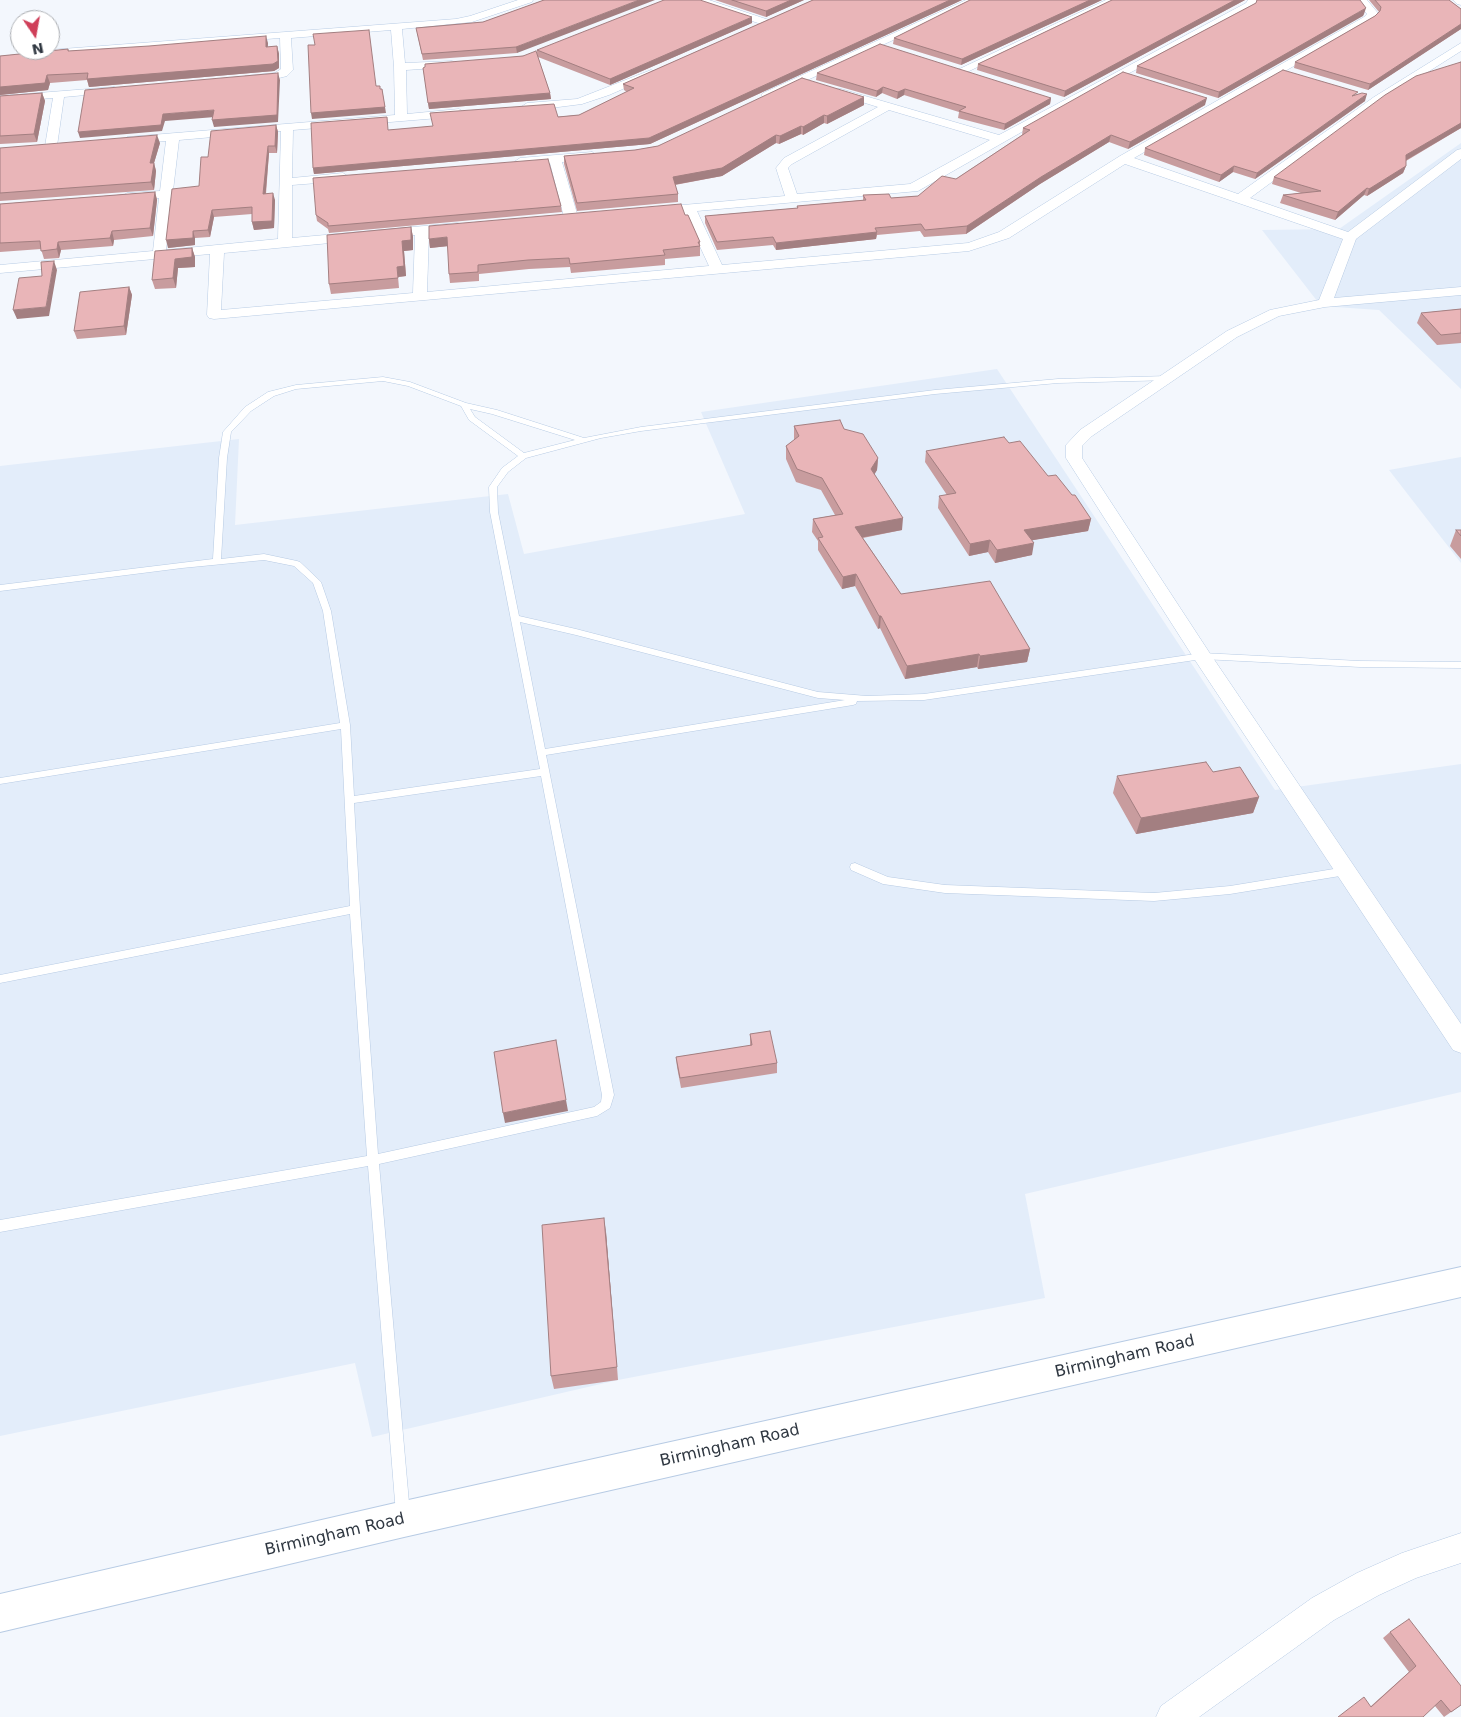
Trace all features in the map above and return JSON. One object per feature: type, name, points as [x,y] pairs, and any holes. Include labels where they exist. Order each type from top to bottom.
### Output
[{"type":"street","points":[[60,51],[472,19],[528,0]]},
{"type":"street","points":[[698,0],[770,20]]},
{"type":"street","points":[[755,101],[974,0]]},
{"type":"street","points":[[980,77],[956,69],[1114,0]]},
{"type":"street","points":[[640,212],[913,188],[1064,103],[1250,5],[1253,0]]},
{"type":"street","points":[[217,248],[214,315],[717,268],[935,251],[983,243],[1004,235],[1124,159],[1368,19],[1373,14],[1361,0]]},
{"type":"street","points":[[748,30],[770,20]]},
{"type":"street","points":[[396,26],[400,67],[401,117]]},
{"type":"street","points":[[236,79],[283,74],[287,70],[285,34]]},
{"type":"street","points":[[877,44],[896,50]]},
{"type":"street","points":[[1240,199],[1378,99],[1461,46]]},
{"type":"street","points":[[400,67],[465,63]]},
{"type":"street","points":[[1278,69],[1296,75]]},
{"type":"street","points":[[514,108],[578,102],[606,93],[659,70]]},
{"type":"street","points":[[1120,73],[1138,79]]},
{"type":"street","points":[[799,80],[1000,139]]},
{"type":"street","points":[[0,99],[128,88]]},
{"type":"street","points":[[51,146],[59,94]]},
{"type":"street","points":[[1360,94],[1378,99]]},
{"type":"street","points":[[1046,97],[1064,103]]},
{"type":"street","points":[[1201,98],[1219,104]]},
{"type":"street","points":[[792,198],[782,168],[788,161],[888,106]]},
{"type":"street","points":[[117,141],[467,112]]},
{"type":"street","points":[[285,242],[287,127]]},
{"type":"street","points":[[160,254],[173,137]]},
{"type":"street","points":[[1325,303],[1350,237],[1461,153]]},
{"type":"street","points":[[507,163],[605,154]]},
{"type":"street","points":[[555,158],[571,217]]},
{"type":"street","points":[[1124,159],[1350,237]]},
{"type":"street","points":[[286,182],[353,176]]},
{"type":"street","points":[[118,198],[166,194]]},
{"type":"street","points":[[689,208],[717,268]]},
{"type":"street","points":[[0,269],[472,226]]},
{"type":"street","points":[[420,296],[422,230]]},
{"type":"street","points":[[1461,291],[1325,303],[1284,311],[1256,320],[1232,334],[1086,433],[1074,445],[1074,458],[1202,656],[1461,1043]]},
{"type":"street","name":"Birmingham Road","points":[[0,1614],[404,1519],[1461,1282]]},
{"type":"street","points":[[1172,1717],[1323,1609],[1368,1584],[1413,1564],[1461,1548]]},
{"type":"lane","points":[[0,1226],[373,1160],[585,1114],[606,1105],[608,1095],[494,512],[493,487],[505,470],[523,456],[583,440],[641,429],[935,392],[1058,381],[1169,378]]},
{"type":"lane","points":[[217,561],[223,458],[227,432],[248,409],[271,394],[296,387],[383,379],[410,384],[464,405],[494,412],[583,440]]},
{"type":"lane","points":[[464,405],[472,418],[523,456]]},
{"type":"lane","points":[[0,588],[217,561],[264,557],[297,564],[317,582],[327,611],[345,725],[355,909],[373,1160],[404,1519]]},
{"type":"lane","points":[[515,618],[818,695],[867,700]]},
{"type":"lane","points":[[541,753],[867,700],[924,697],[1202,656],[1360,664],[1461,665]]},
{"type":"lane","points":[[0,781],[345,725]]},
{"type":"lane","points":[[349,800],[545,772]]},
{"type":"lane","points":[[855,867],[887,881],[945,889],[1154,897],[1230,890],[1346,871]]},
{"type":"lane","points":[[0,979],[355,909]]},
{"type":"shaded area","points":[[1461,143],[1461,389],[1379,310],[1321,306],[1262,230],[1339,229]]},
{"type":"shaded area","points":[[997,369],[1275,790],[1461,764],[1461,1092],[1025,1194],[1045,1298],[618,1380],[372,1437],[355,1363],[0,1436],[0,466],[239,439],[235,525],[508,494],[524,554],[745,514],[701,412]]},
{"type":"shaded area","points":[[1461,457],[1461,563],[1389,470]]},
{"type":"building","points":[[544,0],[639,0],[516,47],[422,54],[416,28],[483,22]]},
{"type":"building","points":[[664,0],[700,0],[752,17],[610,79],[537,50]]},
{"type":"building","points":[[732,0],[791,0],[766,11]]},
{"type":"building","points":[[813,0],[950,0],[649,138],[313,168],[311,123],[387,117],[388,130],[433,126],[430,113],[554,104],[558,117],[579,115],[634,88],[623,84]]},
{"type":"building","points":[[970,0],[1090,0],[962,59],[894,38]]},
{"type":"building","points":[[1112,0],[1235,0],[1065,91],[978,64]]},
{"type":"building","points":[[1257,0],[1360,0],[1366,8],[1219,92],[1137,66],[1256,3]]},
{"type":"building","points":[[1375,0],[1449,0],[1461,9],[1461,24],[1370,84],[1295,62],[1375,16],[1381,7]]},
{"type":"building","points":[[369,30],[376,86],[380,86],[380,89],[382,89],[385,107],[311,113],[308,45],[315,45],[313,34]]},
{"type":"building","points":[[266,36],[266,47],[277,46],[278,61],[273,64],[87,79],[88,73],[47,75],[45,83],[0,87],[0,56],[10,55],[10,60],[60,60],[60,50],[68,49],[68,51]]},
{"type":"building","points":[[880,44],[1051,98],[1005,124],[959,111],[966,107],[905,89],[898,92],[883,87],[877,91],[817,73]]},
{"type":"building","points":[[536,51],[550,93],[428,103],[423,68],[425,64],[523,56]]},
{"type":"building","points":[[1461,62],[1461,123],[1406,155],[1406,166],[1369,189],[1367,188],[1338,212],[1283,195],[1321,191],[1274,177],[1385,95],[1416,76]]},
{"type":"building","points":[[1283,70],[1358,92],[1352,96],[1362,93],[1367,94],[1257,173],[1234,166],[1221,175],[1145,148]]},
{"type":"building","points":[[1123,72],[1207,98],[1130,142],[1111,135],[1041,177],[967,226],[925,230],[921,224],[875,228],[877,232],[776,243],[773,237],[717,242],[705,216],[866,200],[863,195],[889,194],[891,198],[918,196],[942,176],[956,179],[1030,130],[1023,128]]},
{"type":"building","points":[[278,73],[277,115],[212,120],[214,110],[163,114],[161,125],[78,132],[85,90]]},
{"type":"building","points":[[802,78],[864,97],[827,116],[824,115],[803,127],[801,126],[780,136],[776,135],[722,168],[673,177],[678,194],[577,203],[564,156],[635,150],[658,146]]},
{"type":"building","points":[[42,93],[34,134],[0,136],[0,96]]},
{"type":"building","points":[[276,125],[275,146],[268,146],[263,194],[273,193],[272,221],[252,222],[252,207],[212,210],[208,230],[193,231],[193,238],[166,240],[172,189],[199,186],[201,157],[208,157],[211,131]]},
{"type":"building","points":[[157,135],[150,163],[154,163],[151,182],[0,193],[0,148]]},
{"type":"building","points":[[548,159],[561,206],[328,226],[328,223],[316,215],[313,178]]},
{"type":"building","points":[[155,192],[150,228],[112,231],[110,238],[58,242],[57,249],[41,251],[40,241],[0,243],[0,204]]},
{"type":"building","points":[[681,204],[685,215],[688,215],[700,246],[663,250],[665,255],[570,264],[569,258],[528,260],[478,265],[478,272],[449,274],[447,237],[429,239],[429,226]]},
{"type":"building","points":[[411,227],[411,240],[402,241],[404,266],[397,267],[398,278],[329,284],[327,235]]},
{"type":"building","points":[[192,248],[192,257],[175,259],[173,278],[152,280],[155,251]]},
{"type":"building","points":[[54,261],[46,307],[13,310],[19,278],[42,276],[41,262]]},
{"type":"building","points":[[129,287],[124,326],[74,331],[80,292]]},
{"type":"building","points":[[1461,309],[1461,333],[1441,335],[1421,313]]},
{"type":"building","points":[[840,420],[844,429],[863,434],[878,458],[871,469],[903,518],[855,527],[901,594],[990,581],[1030,649],[980,656],[979,654],[907,666],[881,616],[879,616],[856,574],[843,577],[818,538],[823,537],[813,519],[843,514],[822,478],[797,469],[786,446],[799,436],[794,426]]},
{"type":"building","points":[[1004,437],[1009,443],[1020,441],[1048,476],[1056,475],[1072,495],[1075,495],[1091,519],[1024,530],[1034,543],[997,550],[990,540],[970,544],[939,496],[956,493],[926,451]]},
{"type":"building","points":[[1206,762],[1213,772],[1240,767],[1259,797],[1141,818],[1117,776]]},
{"type":"building","points":[[770,1031],[777,1063],[680,1078],[676,1057],[752,1045],[750,1034]]},
{"type":"building","points":[[556,1040],[566,1100],[503,1113],[494,1052]]},
{"type":"building","points":[[604,1218],[617,1367],[551,1376],[542,1225]]},
{"type":"building","points":[[1409,1619],[1461,1686],[1461,1705],[1451,1712],[1441,1700],[1423,1717],[1338,1717],[1364,1697],[1371,1707],[1416,1666],[1390,1632]]}]
